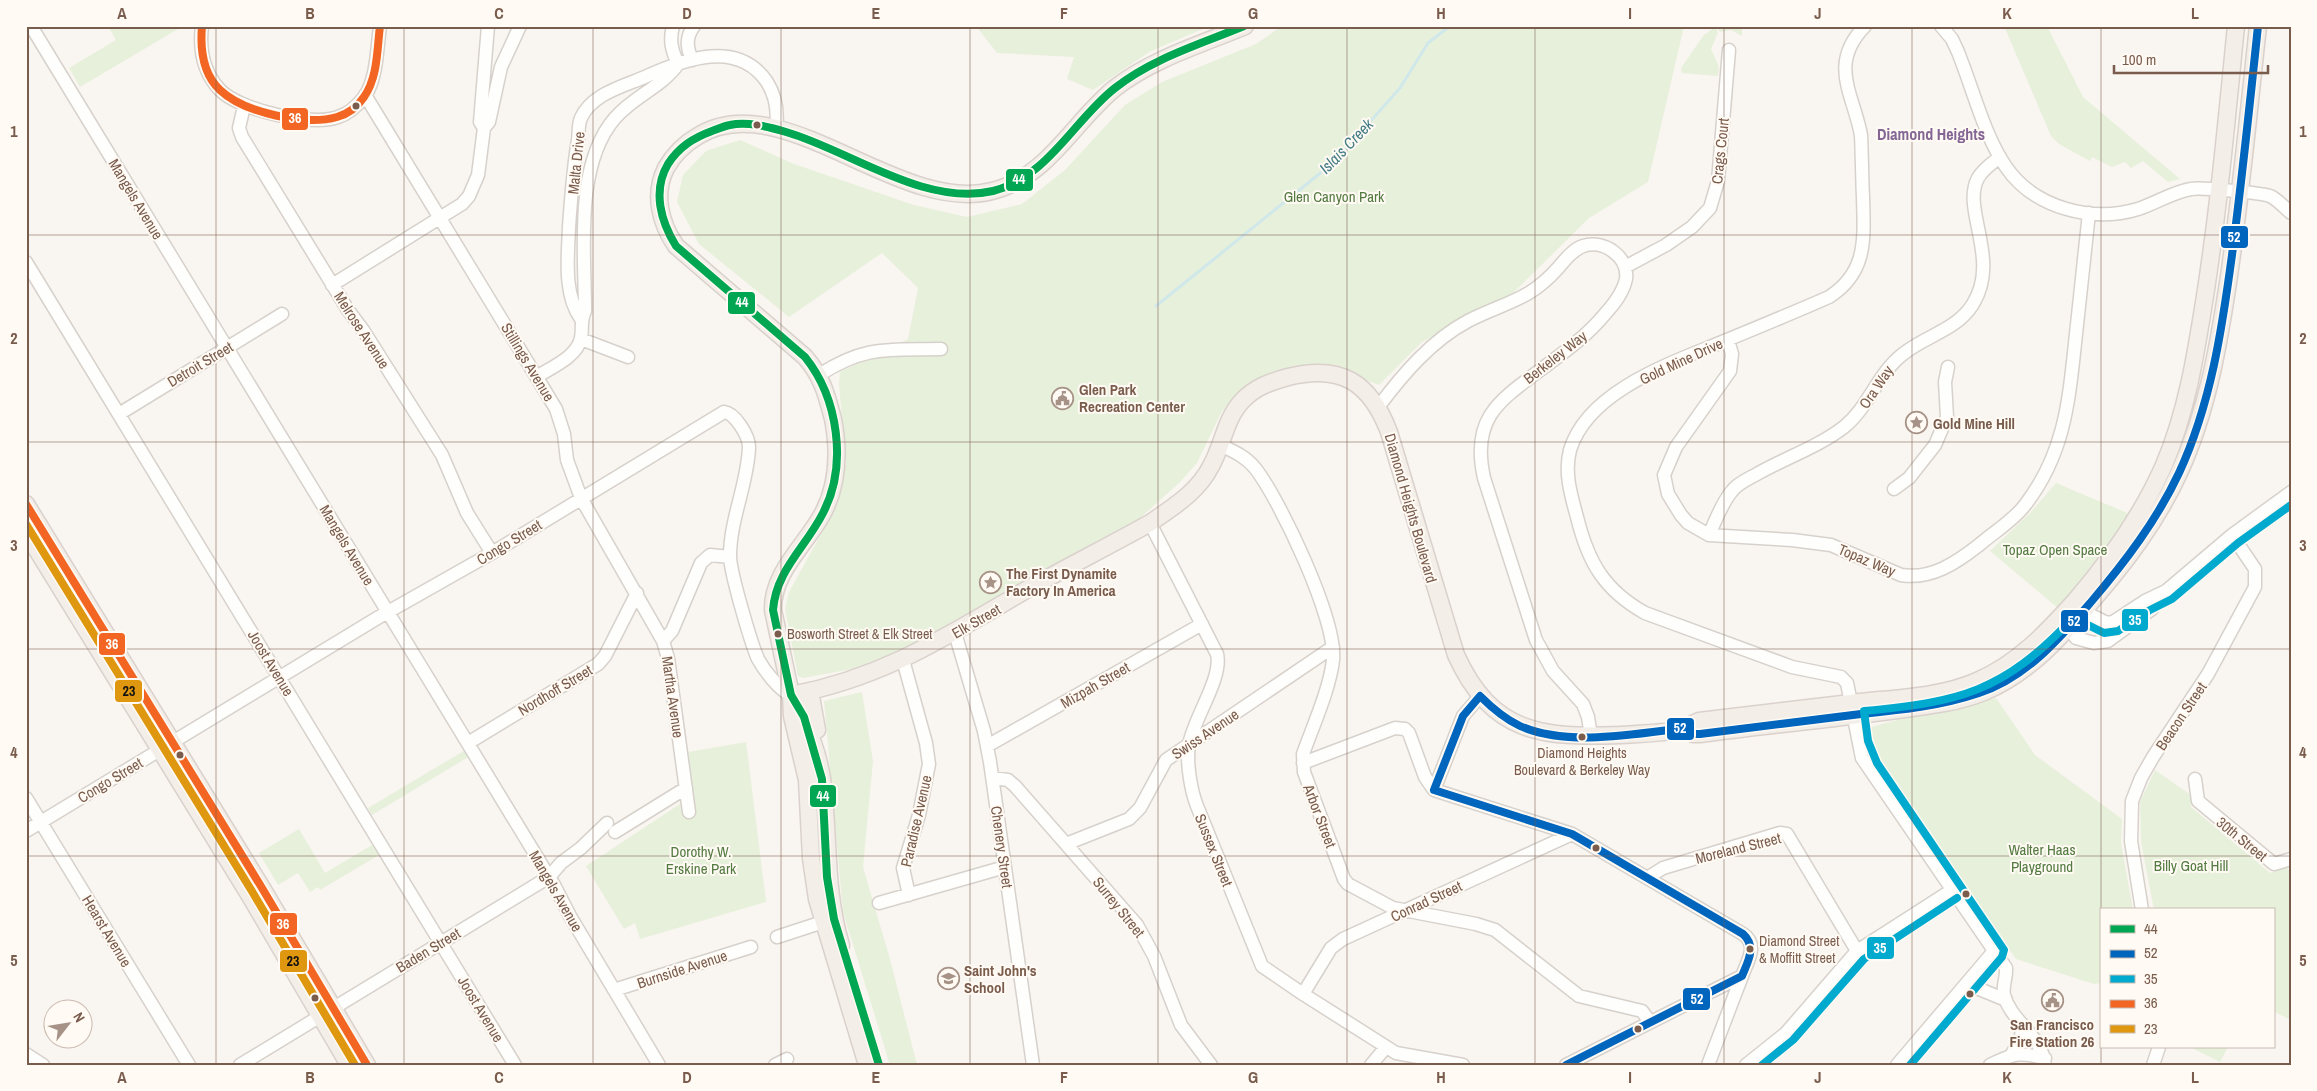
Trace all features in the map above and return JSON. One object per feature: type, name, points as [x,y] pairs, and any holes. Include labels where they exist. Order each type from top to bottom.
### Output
[{"type":"main road","points":[[867,1065],[823,922],[813,879],[807,780],[792,716],[791,695],[774,620],[773,599],[783,572],[822,513],[837,462],[836,433],[828,396],[819,375],[805,357],[684,254],[669,237],[662,217],[659,197],[662,178],[671,160],[684,145],[708,130],[724,125],[755,124],[800,137],[864,164],[940,191],[960,195],[992,192],[1021,179],[1039,166],[1104,98],[1128,79],[1151,66],[1245,26]]},
{"type":"main road","name":"Diamond Heights Boulevard","points":[[1150,523],[1187,496],[1199,484],[1212,465],[1232,413],[1249,394],[1270,382],[1300,374],[1323,373],[1345,378],[1364,389],[1379,406],[1389,432],[1451,641],[1462,668],[1480,696],[1501,715],[1536,732],[1590,736],[1646,733],[1685,728],[1693,734],[1700,734],[1854,709],[1946,691],[1976,682],[2000,669],[2023,653],[2067,610],[2101,570],[2145,504],[2172,446],[2190,381],[2210,264],[2236,26]]},
{"type":"main road","name":"Diamond Heights Boulevard","points":[[1854,709],[1949,702],[1985,691],[2007,680],[2031,664],[2069,628],[2125,562],[2148,530],[2179,473],[2196,432],[2216,357],[2240,193],[2258,26]]},
{"type":"main road","points":[[26,504],[166,746]]},
{"type":"main road","name":"Elk Street","points":[[791,695],[868,674],[903,660],[955,633],[1026,590],[1150,523]]},
{"type":"main road","points":[[26,532],[166,746],[262,888],[326,1012],[349,1065]]},
{"type":"main road","points":[[810,691],[824,766],[822,779],[828,877],[834,919],[879,1065]]},
{"type":"main road","points":[[791,695],[804,717],[822,779]]},
{"type":"main road","points":[[326,1012],[367,1065]]},
{"type":"street","name":"Mangels Avenue","points":[[31,26],[549,877],[659,1065]]},
{"type":"street","points":[[202,26],[201,52],[204,66],[220,90],[244,106],[312,120],[326,120],[339,117],[349,111],[366,95],[370,84],[380,26]]},
{"type":"street","points":[[484,128],[480,122],[488,26]]},
{"type":"street","points":[[332,285],[441,219],[462,204],[474,186],[484,128],[489,122],[501,67],[520,26]]},
{"type":"street","points":[[673,26],[670,38],[671,48],[678,64]]},
{"type":"street","points":[[692,60],[688,52],[687,40],[694,26]]},
{"type":"street","name":"Gold Mine Drive","points":[[1854,709],[1847,683],[1841,677],[1792,667],[1654,616],[1633,606],[1614,590],[1588,556],[1568,481],[1571,449],[1584,423],[1600,406],[1636,381],[1663,366],[1828,297],[1846,283],[1858,263],[1864,235],[1861,135],[1858,119],[1844,78],[1844,67],[1850,46],[1865,26]]},
{"type":"street","points":[[1941,26],[1952,39],[1958,52],[2000,158],[2015,178],[2039,198],[2070,210],[2104,214],[2136,210],[2192,189],[2219,190],[2271,196],[2291,213]]},
{"type":"street","name":"Crags Court","points":[[1625,267],[1666,245],[1692,227],[1710,208],[1718,181],[1729,50]]},
{"type":"street","name":"Malta Drive","points":[[581,319],[575,310],[571,296],[568,253],[572,181],[580,119],[586,109],[605,94],[630,82],[678,64],[692,60],[728,56],[750,64],[770,86],[777,107],[776,129]]},
{"type":"street","name":"Malta Drive","points":[[581,339],[581,319],[585,311],[586,199],[591,162],[613,121],[636,98],[663,82],[678,64]]},
{"type":"street","name":"Stillings Avenue","points":[[366,95],[538,376],[562,422],[567,460],[581,498],[663,641]]},
{"type":"street","name":"Melrose Avenue","points":[[244,106],[239,128],[242,137],[332,285],[442,455],[468,513],[492,553]]},
{"type":"street","name":"Ora Way","points":[[1709,535],[1724,502],[1732,490],[1764,470],[1843,428],[1856,417],[1893,361],[1910,349],[1955,324],[1972,305],[1983,279],[1984,262],[1974,192],[1977,180],[1983,171],[2000,158]]},
{"type":"street","name":"Topaz Way","points":[[1728,340],[1732,354],[1730,371],[1676,447],[1664,476],[1668,494],[1688,523],[1709,535],[1792,540],[1831,545],[1901,575],[1912,577],[1943,570],[1972,551],[2016,515],[2044,477],[2065,425],[2089,213]]},
{"type":"street","points":[[1379,406],[1409,369],[1438,341],[1468,321],[1512,303],[1536,290],[1575,250],[1594,244],[1605,246],[1621,258],[1625,267]]},
{"type":"street","name":"Joost Avenue","points":[[26,262],[515,1065]]},
{"type":"street","name":"Berkeley Way","points":[[1590,736],[1588,717],[1583,704],[1553,671],[1536,640],[1484,478],[1480,451],[1485,426],[1499,402],[1594,327],[1619,297],[1624,288],[1625,267]]},
{"type":"street","name":"Detroit Street","points":[[118,414],[282,314]]},
{"type":"street","points":[[538,376],[573,353],[581,339],[628,357]]},
{"type":"street","points":[[819,375],[841,361],[866,352],[941,349]]},
{"type":"street","points":[[1894,489],[1909,478],[1936,445],[1947,417],[1945,382],[1948,367]]},
{"type":"street","name":"Congo Street","points":[[26,831],[379,617],[492,553],[720,413],[728,413],[745,434],[749,447],[730,557],[759,660],[781,688],[791,695]]},
{"type":"street","name":"Arbor Street","points":[[1220,445],[1246,459],[1255,468],[1299,551],[1329,625],[1333,647],[1330,672],[1304,754],[1303,763],[1304,772],[1344,879],[1348,884],[1384,905],[1476,924],[1495,930],[1579,996],[1642,1011],[1650,1022]]},
{"type":"street","points":[[2166,590],[2152,609],[2108,641],[2080,640],[2072,634],[2069,628],[2067,610],[2083,611],[2102,622],[2113,622],[2166,590],[2232,535],[2291,492]]},
{"type":"street","name":"Sussex Street","points":[[1150,523],[1202,624],[1219,662],[1188,746],[1193,797],[1257,958],[1268,971],[1386,1047],[1407,1056],[1445,1060],[1463,1065]]},
{"type":"street","name":"Beacon Street","points":[[2142,908],[2131,841],[2132,801],[2141,778],[2153,757],[2208,674],[2255,587],[2255,569],[2232,535]]},
{"type":"street","name":"Martha Avenue","points":[[689,812],[668,658],[663,641],[672,631],[701,563],[710,555],[730,557]]},
{"type":"street","name":"Nordhoff Street","points":[[468,743],[598,664],[605,656],[637,593]]},
{"type":"street","name":"Mizpah Street","points":[[987,746],[1202,624]]},
{"type":"street","name":"Chenery Street","points":[[955,633],[987,746],[993,778],[1033,1065]]},
{"type":"street","name":"Swiss Avenue","points":[[1066,844],[1129,819],[1140,808],[1166,760],[1333,647]]},
{"type":"street","name":"Paradise Avenue","points":[[903,660],[928,759],[928,774],[921,810],[903,868],[909,895]]},
{"type":"street","points":[[1434,790],[1462,716],[1480,696]]},
{"type":"street","points":[[1854,709],[1862,758],[2006,968],[2004,994],[2006,1000],[2022,1024],[2033,1034],[2045,1061]]},
{"type":"street","points":[[1303,763],[1400,727],[1409,733],[1425,777],[1434,790],[1572,834],[1747,936],[1752,944],[1752,949],[1708,1065]]},
{"type":"street","name":"Surrey Street","points":[[993,778],[1008,780],[1137,925],[1154,956],[1182,1025],[1211,1065]]},
{"type":"street","name":"30th Street","points":[[2195,779],[2198,801],[2274,864],[2291,860]]},
{"type":"street","name":"Baden Street","points":[[240,1065],[549,877],[561,863],[611,828],[686,788]]},
{"type":"street","name":"Hearst Avenue","points":[[26,798],[189,1065]]},
{"type":"street","name":"Conrad Street","points":[[1303,994],[1336,943],[1403,910],[1572,834]]},
{"type":"street","name":"Moreland Street","points":[[1647,878],[1663,868],[1780,834],[1786,834],[1857,951]]},
{"type":"street","points":[[879,904],[1005,867]]},
{"type":"street","points":[[1746,1065],[1786,1033],[1857,951],[1952,890]]},
{"type":"street","points":[[777,936],[823,922]]},
{"type":"street","name":"Burnside Avenue","points":[[614,990],[750,947]]},
{"type":"street","points":[[1897,1065],[1994,951]]},
{"type":"street","points":[[1566,1065],[1742,976]]},
{"type":"street","points":[[1967,984],[2006,1000]]},
{"type":"street","points":[[2012,1054],[2021,1038],[2022,1024]]},
{"type":"street","points":[[1371,1065],[1386,1047]]},
{"type":"street","points":[[2153,1065],[2159,1048]]},
{"type":"street","points":[[1990,1065],[2012,1054],[2021,1053],[2045,1061]]},
{"type":"street","points":[[26,1054],[42,1065]]},
{"type":"street","points":[[775,1065],[787,1059]]},
{"type":"green space","points":[[108,26],[183,26],[80,87],[69,68],[116,40]]},
{"type":"green space","points":[[976,26],[1210,26],[1151,51],[1093,90],[1067,79],[1074,57],[997,53]]},
{"type":"green space","name":"Glen Canyon Park","points":[[1282,26],[1684,26],[1648,182],[1589,218],[1513,293],[1422,342],[1379,385],[1341,371],[1251,384],[1232,398],[1221,413],[1197,463],[1180,482],[1138,520],[897,654],[858,668],[803,678],[798,676],[785,609],[789,592],[825,527],[846,463],[839,384],[840,372],[908,339],[918,288],[882,253],[789,317],[699,244],[677,202],[683,175],[706,151],[740,140],[794,164],[914,205],[967,217],[1022,204],[1065,170],[1125,105],[1162,82],[1256,44]]},
{"type":"green space","points":[[1716,26],[1742,26],[1742,36],[1731,30],[1720,32]]},
{"type":"green space","points":[[2004,26],[2047,26],[2083,97],[2180,179],[2168,182],[2143,161],[2131,168],[2125,162],[2112,167],[2092,157],[2090,161],[2059,144],[2051,136]]},
{"type":"green space","points":[[1715,27],[1718,33],[1711,49],[1719,67],[1718,76],[1682,73],[1681,68],[1704,35]]},
{"type":"green space","name":"Topaz Open Space","points":[[2056,483],[2132,515],[2087,578],[2059,609],[1990,551],[2030,513]]},
{"type":"green space","points":[[862,692],[873,761],[863,867],[890,959],[917,1065],[890,1065],[843,912],[824,701]]},
{"type":"green space","name":"Walter Haas Playground","points":[[1996,698],[2035,755],[2122,819],[2121,843],[2133,908],[2100,908],[2100,983],[2094,984],[2016,959],[1976,901],[1955,886],[1871,764],[1865,746],[1864,729]]},
{"type":"green space","name":"Dorothy W. Erskine Park","points":[[746,742],[766,902],[640,939],[635,923],[624,929],[586,866],[689,798],[683,753]]},
{"type":"green space","points":[[467,749],[470,756],[372,815],[368,808]]},
{"type":"green space","name":"Billy Goat Hill","points":[[2155,770],[2191,795],[2191,807],[2270,873],[2286,867],[2291,872],[2291,1020],[2274,1012],[2274,908],[2154,908],[2141,842],[2140,802]]},
{"type":"green space","points":[[299,829],[325,873],[372,845],[379,855],[320,890],[318,887],[310,892],[298,873],[278,885],[259,853]]},
{"type":"green space","points":[[2192,1048],[2227,1048],[2220,1062]]},
{"type":"waterway","name":"Islais Creek","points":[[1156,306],[1334,162],[1400,88],[1428,43],[1450,26]]},
{"type":"transit line","name":"36","points":[[202,26],[202,52],[206,69],[214,84],[220,90],[231,98],[259,111],[276,116],[309,120],[341,116],[362,100],[372,81],[380,26]]},
{"type":"transit line","name":"44","points":[[879,1065],[834,919],[827,877],[822,779],[804,717],[791,695],[773,610],[775,596],[780,583],[823,513],[831,494],[837,453],[836,432],[832,412],[825,392],[805,357],[676,246],[666,227],[660,206],[660,185],[663,174],[677,153],[693,140],[726,126],[744,124],[772,128],[810,140],[887,174],[940,191],[967,194],[993,191],[1012,184],[1045,161],[1100,101],[1130,77],[1178,52],[1244,26]]},
{"type":"transit line","name":"52","points":[[1480,696],[1514,723],[1539,732],[1559,736],[1623,736],[1685,728],[1693,734],[1700,734],[1906,709],[1950,701],[1979,693],[2012,678],[2041,655],[2104,587],[2128,556],[2161,507],[2190,447],[2214,366],[2228,283],[2243,169],[2258,26]]},
{"type":"transit line","name":"36","points":[[26,504],[262,888],[367,1065]]},
{"type":"transit line","name":"35","points":[[1910,1065],[2002,957],[2004,950],[1877,763],[1868,741],[1864,711],[1927,703],[1978,689],[2001,678],[2023,663],[2047,644],[2071,620],[2080,621],[2104,633],[2118,631],[2150,610],[2172,599],[2238,543],[2291,505]]},
{"type":"transit line","name":"23","points":[[26,524],[253,893],[355,1065]]},
{"type":"transit line","name":"52","points":[[1434,790],[1463,716],[1480,696]]},
{"type":"transit line","name":"52","points":[[1434,790],[1572,834],[1743,934],[1750,944],[1749,960],[1742,976],[1566,1065]]},
{"type":"transit line","name":"35","points":[[1762,1065],[1793,1040],[1864,959],[1957,898]]},
{"type":"place","name":"Glen Park Recreation Center","points":[[1063,398]]},
{"type":"place","name":"Gold Mine Hill","points":[[1917,423]]},
{"type":"place","name":"The First Dynamite Factory In America","points":[[990,582]]},
{"type":"place","name":"Bosworth Street & Elk Street","points":[[778,634]]},
{"type":"place","name":"Diamond Heights Boulevard & Berkeley Way","points":[[1582,737]]},
{"type":"place","name":"Diamond Street & Moffitt Street","points":[[1750,949]]},
{"type":"place","name":"Saint John's School","points":[[948,979]]},
{"type":"place","name":"San Francisco Fire Station 26","points":[[2052,1001]]},
{"type":"district","name":"Diamond Heights","points":[[1931,134]]}]
